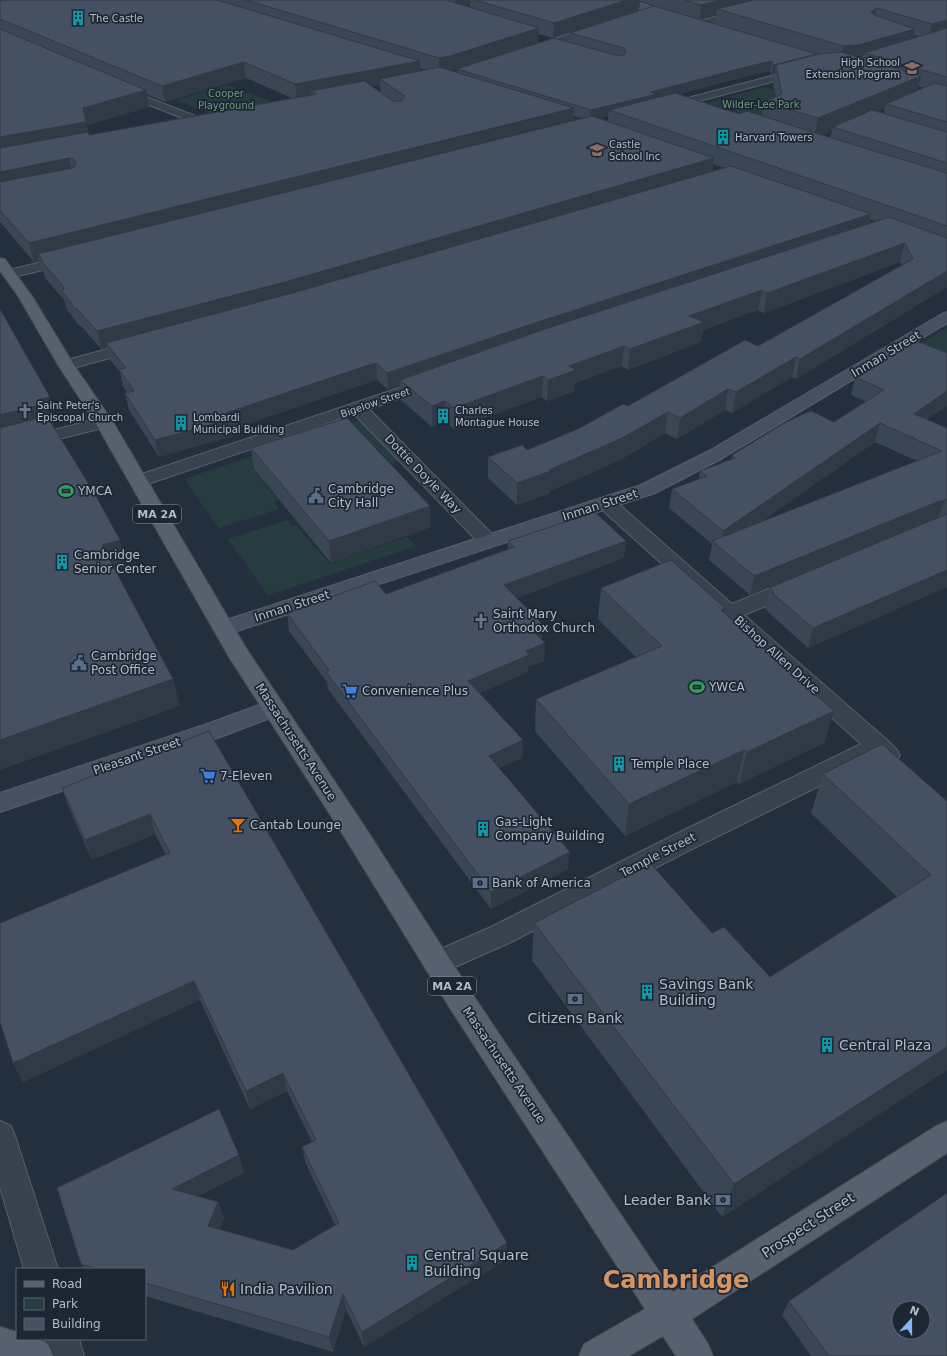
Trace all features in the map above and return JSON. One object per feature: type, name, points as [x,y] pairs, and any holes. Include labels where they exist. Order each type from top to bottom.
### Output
[{"type":"main road","points":[[620,0],[714,29]]},
{"type":"main road","name":"Massachusetts Avenue","points":[[5,268],[36,313],[66,365],[104,422],[237,652],[370,856],[437,963],[696,1356]]},
{"type":"main road","name":"Inman Street","points":[[224,628],[654,486],[715,455],[947,317]]},
{"type":"main road","name":"Pleasant Street","points":[[0,804],[215,730],[274,708]]},
{"type":"main road","name":"Prospect Street","points":[[596,1356],[669,1314],[947,1136]]},
{"type":"main road","points":[[0,1344],[36,1356]]},
{"type":"street","points":[[691,22],[789,0]]},
{"type":"street","points":[[636,16],[654,10]]},
{"type":"street","points":[[525,52],[607,25]]},
{"type":"street","points":[[539,38],[568,47]]},
{"type":"street","points":[[653,110],[815,68]]},
{"type":"street","points":[[109,85],[194,119],[202,124],[182,127]]},
{"type":"street","points":[[682,103],[703,107]]},
{"type":"street","points":[[5,268],[79,256]]},
{"type":"street","points":[[66,365],[147,344]]},
{"type":"street","name":"Bigelow Street","points":[[139,481],[441,379]]},
{"type":"street","name":"Dottie Doyle Way","points":[[358,408],[488,541]]},
{"type":"street","points":[[0,449],[104,422]]},
{"type":"street","name":"Bishop Allen Drive","points":[[606,503],[901,766]]},
{"type":"street","points":[[729,612],[814,578]]},
{"type":"street","name":"Temple Street","points":[[437,963],[500,935],[685,841],[878,746]]},
{"type":"street","points":[[0,1136],[41,1268]]},
{"type":"street","points":[[62,1340],[67,1356]]},
{"type":"green space","name":"Cooper Playground","points":[[228,85],[275,103],[211,114],[176,100]]},
{"type":"green space","name":"Wilder-Lee Park","points":[[765,87],[807,101],[760,119],[708,103]]},
{"type":"green space","points":[[947,328],[947,361],[913,347]]},
{"type":"green space","points":[[360,420],[390,447],[387,449],[398,461],[379,467],[352,437],[252,467],[278,500],[274,502],[279,509],[219,528],[184,479]]},
{"type":"green space","points":[[287,520],[292,526],[296,525],[330,564],[407,537],[416,546],[268,595],[227,539]]},
{"type":"building","points":[[217,0],[420,61],[295,84],[244,62],[162,86],[0,19],[0,1]]},
{"type":"building","points":[[246,0],[446,0],[539,28],[450,56],[439,58]]},
{"type":"building","points":[[475,0],[627,0],[554,23]]},
{"type":"building","points":[[685,0],[720,0],[701,5]]},
{"type":"building","points":[[753,0],[947,0],[947,20],[932,24],[877,8],[871,12],[874,15],[915,29],[858,45],[843,46],[717,9]]},
{"type":"building","points":[[654,6],[817,54],[773,65],[772,61],[754,65],[651,92],[657,94],[591,110],[457,69],[554,38],[619,56],[624,55],[626,52],[624,48],[570,33]]},
{"type":"building","points":[[947,28],[947,77],[864,53]]},
{"type":"building","points":[[0,29],[146,90],[83,108],[86,122],[0,137]]},
{"type":"building","points":[[841,52],[921,76],[818,118],[764,102],[782,94],[776,65],[819,54]]},
{"type":"building","points":[[439,67],[574,108],[29,243],[0,210],[0,182],[73,168],[76,164],[74,159],[69,158],[0,172],[0,148],[88,132],[89,135],[317,94],[311,91],[364,81],[393,101],[402,101],[405,96],[380,79]]},
{"type":"building","points":[[935,83],[947,86],[947,122],[886,104]]},
{"type":"building","points":[[675,93],[739,114],[747,111],[947,173],[947,226],[609,110]]},
{"type":"building","points":[[872,110],[947,132],[947,163],[833,127]]},
{"type":"building","points":[[592,116],[714,158],[285,282],[97,331],[77,309],[73,307],[71,302],[62,292],[64,287],[41,261],[43,260],[38,254]]},
{"type":"building","points":[[731,166],[871,214],[532,324],[387,373],[376,363],[369,365],[226,413],[231,419],[155,440],[125,393],[134,391],[119,369],[126,368],[106,343],[296,292]]},
{"type":"building","points":[[889,217],[947,238],[947,271],[800,359],[796,357],[736,392],[728,389],[680,418],[668,412],[622,438],[549,470],[551,471],[517,483],[488,457],[522,445],[527,450],[578,429],[623,404],[628,406],[745,340],[758,346],[913,259],[905,243],[767,293],[762,290],[689,316],[704,322],[630,349],[624,346],[569,366],[576,370],[548,380],[543,376],[454,408],[445,401],[432,406],[400,380],[545,329]]},
{"type":"building","points":[[0,309],[50,397],[37,400],[40,405],[0,415]]},
{"type":"building","points":[[914,340],[947,353],[947,391],[914,414],[947,428],[947,500],[937,502],[754,576],[712,541],[942,451],[880,423],[723,531],[672,489],[707,476],[700,471],[735,458],[732,455],[786,422],[811,411],[834,422],[884,390],[855,377]]},
{"type":"building","points":[[47,416],[96,496],[120,540],[102,545],[173,679],[0,740],[0,428]]},
{"type":"building","name":"Cambridge City Hall","points":[[347,418],[430,506],[329,541],[251,448]]},
{"type":"building","points":[[595,512],[626,541],[504,585],[543,625],[532,630],[545,643],[526,651],[529,655],[468,681],[523,740],[489,756],[570,852],[491,892],[326,672],[329,670],[287,613],[375,581],[386,594],[514,547],[508,541]]},
{"type":"building","points":[[947,514],[947,570],[813,628],[772,593],[774,592],[769,588]]},
{"type":"building","points":[[671,560],[725,608],[721,610],[834,711],[747,752],[744,750],[629,804],[536,699],[662,646],[601,588]]},
{"type":"building","points":[[209,731],[507,1243],[362,1332],[343,1294],[329,1337],[146,1283],[146,1268],[95,1268],[81,1264],[57,1188],[219,1109],[239,1155],[172,1189],[218,1202],[208,1226],[293,1250],[339,1223],[302,1147],[316,1140],[283,1073],[246,1091],[194,981],[13,1063],[0,1022],[0,923],[170,853],[150,814],[85,840],[62,788]]},
{"type":"building","points":[[882,744],[947,801],[947,1047],[734,1184],[534,923],[650,863],[712,933],[724,927],[770,977],[931,875],[823,774]]},
{"type":"building","points":[[947,1193],[947,1356],[829,1356],[789,1301]]},
{"type":"place","name":"The Castle","points":[[78,18]]},
{"type":"place","name":"High School Extension Program","points":[[912,68]]},
{"type":"place","name":"Harvard Towers","points":[[723,137]]},
{"type":"place","name":"Castle School Inc","points":[[597,150]]},
{"type":"place","name":"Saint Peter's Episcopal Church","points":[[25,411]]},
{"type":"place","name":"Charles Montague House","points":[[443,416]]},
{"type":"place","name":"Lombardi Municipal Building","points":[[181,423]]},
{"type":"place","name":"YMCA","points":[[66,491]]},
{"type":"place","name":"Cambridge City Hall","points":[[316,496]]},
{"type":"place","name":"Cambridge Senior Center","points":[[62,562]]},
{"type":"place","name":"Saint Mary Orthodox Church","points":[[481,621]]},
{"type":"place","name":"Cambridge Post Office","points":[[79,663]]},
{"type":"place","name":"YWCA","points":[[697,687]]},
{"type":"place","name":"Convenience Plus","points":[[350,691]]},
{"type":"place","name":"Temple Place","points":[[619,764]]},
{"type":"place","name":"7-Eleven","points":[[208,776]]},
{"type":"place","name":"Cantab Lounge","points":[[238,825]]},
{"type":"place","name":"Gas-Light Company Building","points":[[483,829]]},
{"type":"place","name":"Bank of America","points":[[480,883]]},
{"type":"place","name":"Savings Bank Building","points":[[647,992]]},
{"type":"place","name":"Citizens Bank","points":[[575,999]]},
{"type":"place","name":"Central Plaza","points":[[827,1045]]},
{"type":"place","name":"Leader Bank","points":[[723,1200]]},
{"type":"place","name":"Central Square Building","points":[[412,1263]]},
{"type":"place","name":"India Pavilion","points":[[228,1289]]},
{"type":"district","name":"Cambridge","points":[[676,1280]]}]
